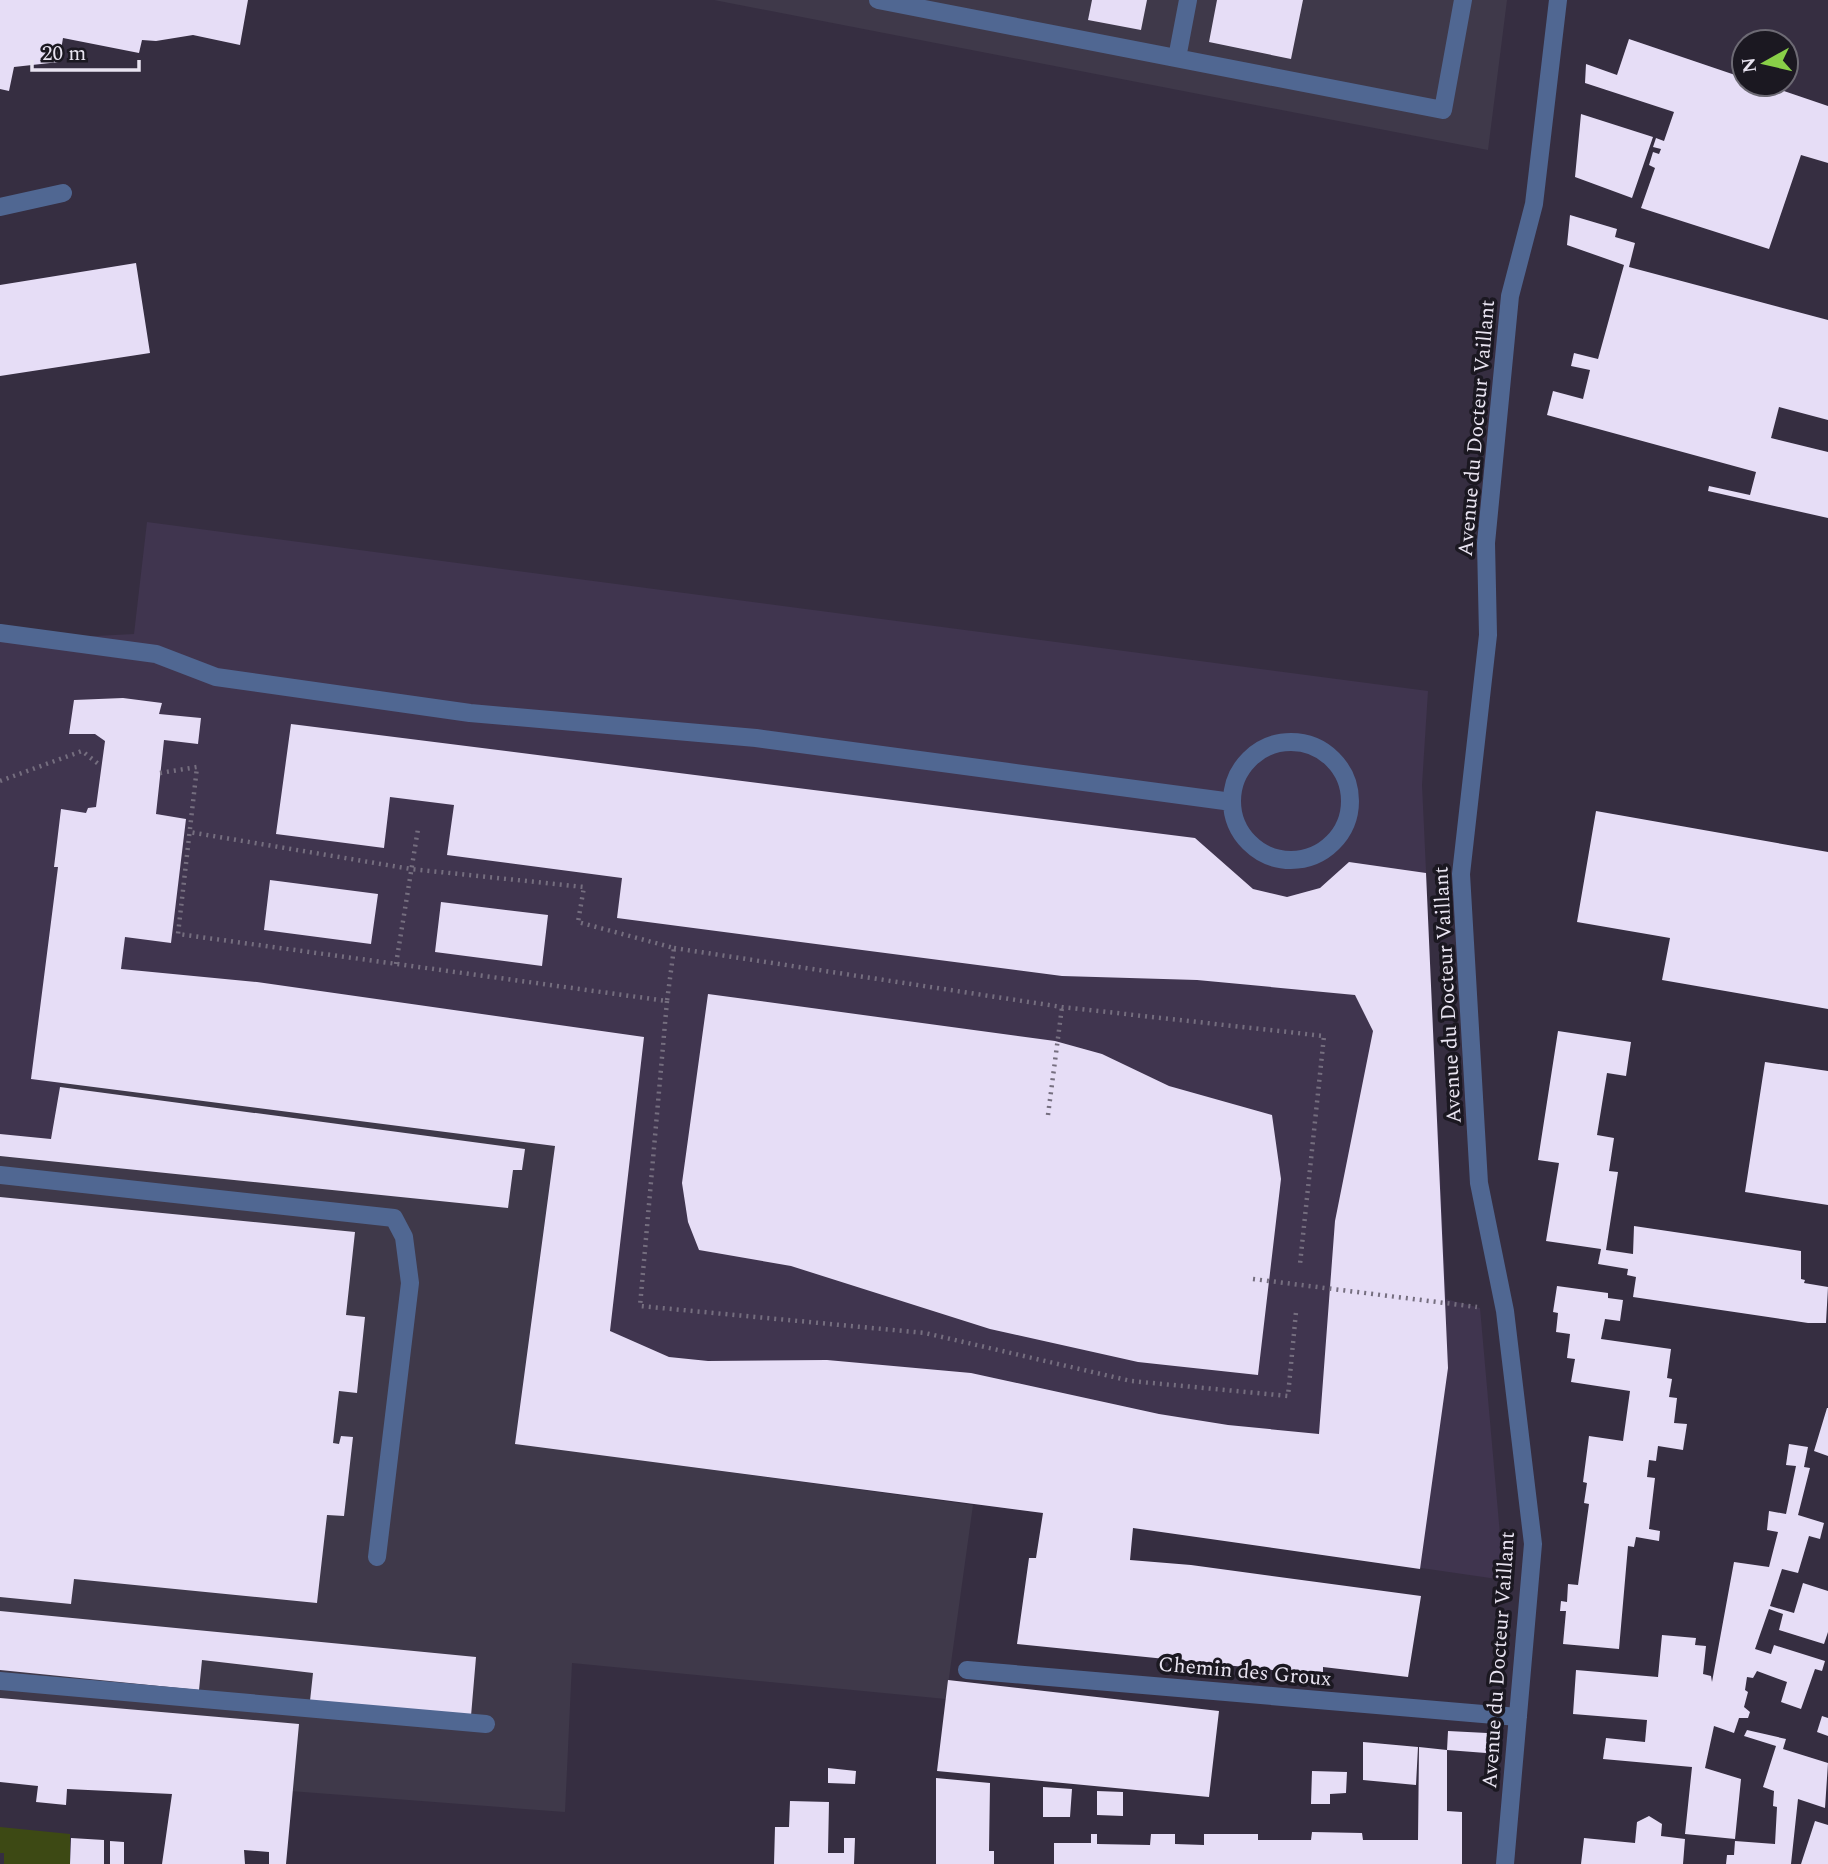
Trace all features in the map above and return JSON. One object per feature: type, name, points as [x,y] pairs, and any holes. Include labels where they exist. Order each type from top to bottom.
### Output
[{"type":"street","points":[[878,0],[1443,110],[1463,0]]},
{"type":"street","points":[[1177,58],[1188,0]]},
{"type":"street","name":"Avenue du Docteur Vaillant","points":[[1505,1864],[1534,1544],[1506,1311],[1479,1184],[1461,874],[1488,635],[1486,543],[1510,296],[1534,204],[1558,0]]},
{"type":"street","points":[[0,207],[62,193]]},
{"type":"street","points":[[0,633],[156,654],[216,677],[470,713],[756,738],[1232,802]]},
{"type":"street","points":[[1290,741],[1308,744],[1325,752],[1338,765],[1347,781],[1351,802],[1347,822],[1336,839],[1321,853],[1301,860],[1281,859],[1262,853],[1241,830],[1232,802],[1234,783],[1243,766],[1264,749],[1290,741]]},
{"type":"street","points":[[0,1175],[394,1218],[404,1237],[410,1283],[377,1557]]},
{"type":"street","name":"Chemin des Groux","points":[[967,1670],[1518,1717]]},
{"type":"street","points":[[0,1681],[486,1724]]},
{"type":"path","points":[[0,781],[82,751],[101,766]]},
{"type":"path","points":[[160,773],[197,767],[178,934],[667,1001]]},
{"type":"path","points":[[396,964],[418,829]]},
{"type":"path","points":[[189,832],[411,869],[584,887],[578,922],[674,948],[1062,1007],[1324,1036],[1300,1264]]},
{"type":"path","points":[[674,948],[640,1306],[925,1334],[1131,1381],[1288,1396],[1296,1312]]},
{"type":"path","points":[[1048,1115],[1062,1007]]},
{"type":"path","points":[[1253,1279],[1506,1311]]},
{"type":"shaded area","points":[[714,0],[1507,0],[1488,150]]},
{"type":"shaded area","points":[[147,522],[1428,691],[1422,785],[1446,1299],[1480,1308],[1504,1580],[1043,1513],[515,1444],[61,1082],[51,1139],[0,1134],[0,641],[134,634]]},
{"type":"shaded area","points":[[61,1082],[555,1146],[515,1443],[973,1505],[946,1699],[572,1663],[565,1812],[0,1769],[0,1135],[51,1139]]},
{"type":"green space","points":[[0,1827],[70,1834],[70,1864],[4,1864],[4,1853],[0,1853]]},
{"type":"building","points":[[0,0],[248,0],[240,45],[193,35],[156,41],[142,40],[139,53],[63,38],[59,62],[14,67],[9,91],[0,89]]},
{"type":"building","points":[[1092,0],[1147,0],[1141,30],[1088,20]]},
{"type":"building","points":[[1217,0],[1303,0],[1291,59],[1209,42]]},
{"type":"building","points":[[1629,39],[1730,73],[1730,98],[1800,97],[1828,106],[1828,163],[1801,155],[1769,249],[1641,208],[1655,168],[1649,165],[1653,152],[1659,154],[1661,149],[1653,147],[1656,138],[1664,141],[1674,112],[1585,83],[1586,64],[1617,75]]},
{"type":"building","points":[[1581,114],[1653,137],[1632,198],[1575,177]]},
{"type":"building","points":[[1570,215],[1617,229],[1615,237],[1635,243],[1629,267],[1828,320],[1828,420],[1779,407],[1771,438],[1828,452],[1828,518],[1708,491],[1709,486],[1750,495],[1756,472],[1547,415],[1553,391],[1583,399],[1590,370],[1571,366],[1574,353],[1598,359],[1624,265],[1567,245]]},
{"type":"building","points":[[136,263],[150,353],[0,376],[0,285]]},
{"type":"building","points":[[123,698],[162,703],[159,714],[201,718],[198,744],[164,740],[156,814],[186,819],[171,943],[125,937],[121,969],[257,982],[644,1037],[610,1331],[669,1357],[708,1361],[827,1360],[971,1373],[1159,1414],[1228,1425],[1319,1434],[1335,1221],[1373,1031],[1355,995],[1197,980],[1062,976],[617,918],[622,878],[447,855],[454,805],[390,797],[384,848],[276,834],[291,724],[1195,838],[1253,889],[1287,897],[1320,888],[1349,862],[1426,873],[1448,1368],[1420,1569],[1133,1528],[1130,1560],[1191,1565],[1421,1596],[1408,1677],[1323,1667],[1323,1675],[1017,1644],[1029,1558],[1036,1558],[1043,1513],[515,1444],[555,1146],[31,1079],[58,867],[54,867],[61,809],[86,813],[88,808],[96,807],[105,741],[95,734],[69,734],[74,700]]},
{"type":"building","points":[[1596,811],[1828,852],[1828,1009],[1662,980],[1670,938],[1577,922]]},
{"type":"building","points":[[270,880],[378,894],[371,944],[264,930]]},
{"type":"building","points":[[441,902],[548,915],[542,966],[435,952]]},
{"type":"building","points":[[708,994],[1055,1041],[1102,1054],[1169,1086],[1272,1115],[1281,1179],[1258,1375],[1138,1362],[990,1329],[791,1266],[699,1250],[688,1222],[682,1183]]},
{"type":"building","points":[[1558,1031],[1631,1042],[1626,1076],[1607,1073],[1597,1135],[1614,1138],[1609,1171],[1618,1172],[1606,1250],[1633,1254],[1634,1226],[1801,1251],[1801,1279],[1805,1280],[1804,1283],[1828,1287],[1826,1323],[1808,1323],[1633,1297],[1636,1277],[1627,1275],[1628,1269],[1598,1264],[1601,1249],[1546,1241],[1559,1163],[1538,1160]]},
{"type":"building","points":[[1765,1062],[1828,1071],[1828,1205],[1745,1192]]},
{"type":"building","points":[[60,1087],[525,1149],[522,1170],[513,1170],[508,1208],[0,1156],[0,1134],[51,1139]]},
{"type":"building","points":[[0,1197],[355,1232],[346,1315],[365,1317],[357,1393],[339,1391],[333,1443],[339,1444],[341,1436],[353,1437],[344,1516],[327,1515],[317,1603],[74,1579],[71,1604],[0,1597]]},
{"type":"building","points":[[1557,1286],[1608,1293],[1608,1298],[1623,1300],[1620,1321],[1605,1319],[1601,1339],[1671,1349],[1667,1378],[1672,1379],[1669,1397],[1677,1398],[1674,1423],[1687,1424],[1683,1450],[1658,1446],[1656,1461],[1649,1460],[1647,1477],[1655,1478],[1649,1529],[1660,1531],[1659,1541],[1636,1537],[1634,1547],[1628,1546],[1619,1649],[1563,1644],[1566,1611],[1560,1611],[1561,1601],[1567,1602],[1568,1584],[1578,1585],[1589,1504],[1584,1503],[1587,1483],[1583,1482],[1589,1436],[1623,1441],[1630,1391],[1571,1382],[1575,1359],[1567,1358],[1570,1334],[1556,1332],[1558,1313],[1553,1312]]},
{"type":"building","points":[[1828,1408],[1828,1456],[1814,1451]]},
{"type":"building","points":[[1789,1444],[1808,1447],[1804,1467],[1810,1468],[1798,1515],[1824,1523],[1820,1539],[1809,1536],[1798,1573],[1782,1569],[1770,1606],[1794,1613],[1803,1583],[1828,1591],[1828,1632],[1824,1644],[1779,1630],[1783,1614],[1769,1609],[1755,1649],[1771,1654],[1774,1645],[1825,1661],[1822,1671],[1815,1669],[1801,1709],[1781,1702],[1787,1682],[1757,1671],[1753,1678],[1747,1677],[1745,1690],[1748,1692],[1744,1707],[1750,1712],[1748,1718],[1739,1718],[1734,1733],[1714,1726],[1705,1768],[1741,1779],[1735,1839],[1685,1834],[1692,1767],[1603,1759],[1606,1738],[1645,1742],[1647,1720],[1573,1714],[1576,1670],[1658,1677],[1662,1635],[1696,1638],[1695,1645],[1706,1646],[1703,1674],[1711,1676],[1712,1682],[1734,1562],[1769,1567],[1778,1532],[1767,1530],[1769,1511],[1786,1514],[1796,1466],[1786,1465]]},
{"type":"building","points":[[0,1611],[476,1657],[471,1716],[310,1701],[313,1673],[202,1660],[199,1690],[0,1670]]},
{"type":"building","points":[[948,1680],[1219,1711],[1209,1797],[937,1771]]},
{"type":"building","points":[[0,1698],[299,1724],[286,1864],[269,1864],[269,1852],[244,1850],[245,1864],[162,1864],[172,1794],[67,1789],[66,1805],[36,1802],[38,1786],[0,1782]]},
{"type":"building","points":[[1822,1716],[1828,1718],[1828,1736],[1817,1732]]},
{"type":"building","points":[[1747,1730],[1786,1739],[1783,1749],[1828,1763],[1825,1808],[1798,1799],[1791,1864],[1726,1864],[1727,1855],[1734,1855],[1735,1841],[1775,1844],[1777,1807],[1773,1806],[1774,1791],[1763,1787],[1776,1746],[1744,1736]]},
{"type":"building","points":[[1448,1731],[1487,1733],[1486,1753],[1447,1750]]},
{"type":"building","points":[[1363,1742],[1418,1747],[1416,1785],[1363,1780]]},
{"type":"building","points":[[1419,1747],[1447,1750],[1447,1811],[1462,1812],[1462,1864],[1054,1864],[1054,1843],[1091,1843],[1091,1834],[1097,1834],[1097,1844],[1150,1845],[1151,1834],[1175,1834],[1175,1844],[1204,1845],[1204,1834],[1258,1834],[1258,1840],[1311,1840],[1312,1832],[1362,1833],[1363,1840],[1418,1840]]},
{"type":"building","points":[[828,1768],[856,1771],[855,1784],[828,1783]]},
{"type":"building","points":[[1312,1771],[1347,1772],[1346,1793],[1330,1794],[1330,1804],[1311,1804]]},
{"type":"building","points":[[936,1778],[990,1783],[989,1851],[994,1851],[994,1864],[936,1864]]},
{"type":"building","points":[[1043,1787],[1072,1789],[1070,1817],[1043,1817]]},
{"type":"building","points":[[1097,1791],[1123,1792],[1123,1816],[1097,1815]]},
{"type":"building","points":[[790,1801],[829,1802],[828,1853],[844,1853],[844,1838],[855,1838],[854,1864],[774,1864],[775,1827],[789,1827]]},
{"type":"building","points":[[1649,1816],[1662,1824],[1661,1836],[1685,1839],[1683,1864],[1581,1864],[1584,1838],[1635,1843],[1637,1822]]},
{"type":"building","points":[[1815,1821],[1828,1825],[1828,1864],[1801,1864]]},
{"type":"building","points":[[71,1838],[104,1840],[104,1864],[70,1864]]},
{"type":"building","points":[[110,1841],[124,1842],[124,1864],[110,1864]]}]
